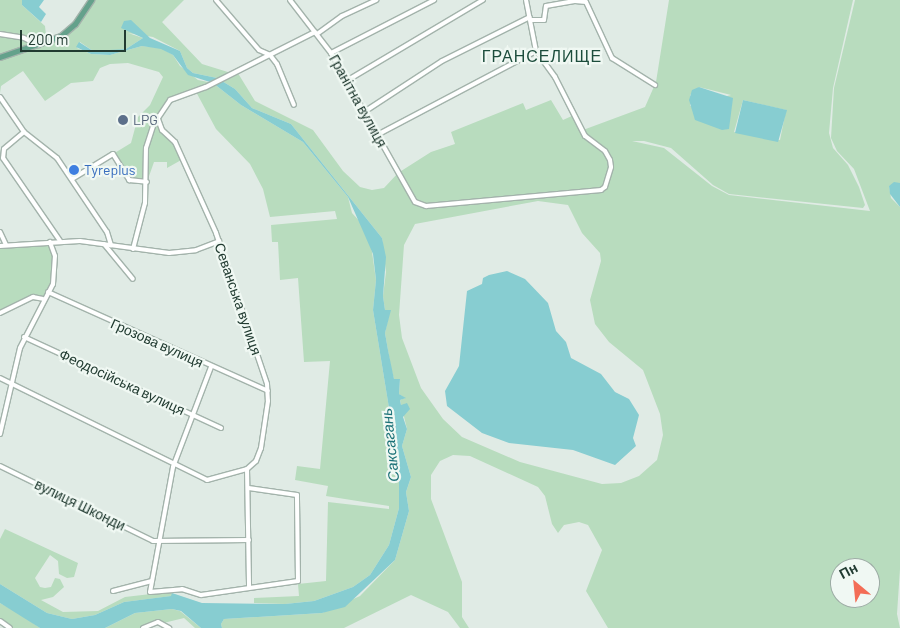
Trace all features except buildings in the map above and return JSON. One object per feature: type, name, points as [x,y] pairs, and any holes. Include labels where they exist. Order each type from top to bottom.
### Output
[{"type":"main road","points":[[0,57],[38,45],[67,31],[91,0]]},
{"type":"street","points":[[216,0],[259,50],[270,55],[283,74],[294,105]]},
{"type":"street","name":"Гранітна вулиця","points":[[290,0],[331,53],[348,80],[414,202],[420,205],[602,190],[605,187],[611,167],[608,156],[585,136],[555,77],[536,51]]},
{"type":"street","points":[[133,249],[143,212],[147,182],[146,148],[158,118],[170,100],[206,87],[316,33],[342,16],[377,0]]},
{"type":"street","points":[[420,0],[422,5]]},
{"type":"street","points":[[331,53],[434,0]]},
{"type":"street","points":[[348,80],[484,0]]},
{"type":"street","points":[[377,135],[536,51],[526,0]]},
{"type":"street","points":[[364,112],[411,80],[466,49],[530,19],[544,20],[546,6],[574,1],[586,2],[612,58],[655,85]]},
{"type":"street","points":[[0,34],[24,38],[38,45]]},
{"type":"street","points":[[0,97],[24,132],[49,149],[72,179],[107,232],[112,245]]},
{"type":"street","name":"Севанська вулиця","points":[[158,118],[162,130],[176,144],[219,242],[268,391],[261,448],[256,461],[247,469]]},
{"type":"street","points":[[24,132],[4,149],[3,158],[60,241]]},
{"type":"street","points":[[72,179],[113,154],[129,180],[147,182]]},
{"type":"street","points":[[0,232],[6,245]]},
{"type":"street","points":[[0,246],[60,241],[178,253],[219,242]]},
{"type":"street","points":[[0,434],[10,383],[24,337],[55,276],[55,256],[50,242]]},
{"type":"street","points":[[104,244],[133,279]]},
{"type":"street","name":"Грозова вулиця","points":[[48,292],[211,367],[268,391]]},
{"type":"street","points":[[0,313],[33,297],[43,299]]},
{"type":"street","name":"Феодосійська вулиця","points":[[24,337],[221,428]]},
{"type":"street","points":[[211,367],[174,465],[151,592],[182,590],[201,595],[298,580],[297,495],[249,488]]},
{"type":"street","points":[[0,378],[174,465],[211,480],[247,469],[249,488],[249,587]]},
{"type":"street","name":"вулиця Шконди","points":[[0,466],[160,542],[249,540]]},
{"type":"street","points":[[113,591],[152,581]]},
{"type":"street","points":[[0,621],[10,628]]},
{"type":"street","points":[[143,628],[158,622],[169,628]]},
{"type":"green space","points":[[0,0],[22,0],[22,5],[45,26],[46,35],[39,45],[67,31],[91,0],[184,0],[162,22],[202,64],[231,73],[236,70],[255,101],[313,130],[343,171],[360,187],[372,190],[384,188],[398,173],[431,152],[455,144],[451,132],[523,103],[526,110],[551,100],[563,120],[574,115],[583,130],[645,107],[656,82],[669,0],[853,0],[833,88],[829,133],[833,148],[848,165],[859,187],[865,205],[863,208],[729,194],[713,185],[671,148],[644,141],[632,141],[664,148],[712,186],[729,195],[870,211],[854,169],[837,151],[831,138],[834,88],[855,0],[900,0],[900,183],[889,186],[891,198],[900,207],[900,569],[897,614],[900,628],[608,628],[586,591],[602,550],[588,525],[579,522],[564,525],[558,533],[552,524],[545,496],[538,487],[470,456],[453,455],[440,461],[431,475],[431,499],[462,582],[462,617],[469,628],[460,628],[448,612],[411,595],[344,628],[222,628],[221,624],[224,619],[322,613],[360,596],[395,560],[409,511],[406,492],[411,477],[402,446],[407,429],[400,400],[405,398],[399,394],[400,379],[394,379],[385,333],[390,310],[385,310],[383,296],[386,272],[382,238],[291,124],[252,108],[235,89],[217,78],[193,73],[187,68],[180,51],[153,37],[128,33],[143,38],[126,49],[111,51],[93,51],[80,42],[77,48],[91,54],[110,55],[142,46],[161,48],[173,55],[180,66],[198,80],[213,83],[241,105],[303,142],[348,197],[352,213],[363,225],[371,245],[376,280],[373,310],[389,408],[393,414],[394,452],[399,471],[399,508],[389,545],[370,575],[353,587],[314,601],[285,604],[254,603],[254,598],[299,596],[298,584],[326,581],[328,502],[389,509],[389,506],[326,496],[328,486],[295,480],[297,466],[320,469],[330,361],[304,362],[298,278],[280,280],[278,242],[272,242],[271,225],[337,219],[335,211],[270,217],[263,189],[250,164],[216,129],[195,90],[172,99],[158,119],[183,159],[167,168],[167,162],[154,162],[147,182],[129,180],[113,154],[131,143],[138,117],[150,105],[163,77],[159,72],[128,63],[110,64],[100,68],[93,81],[71,83],[45,101],[23,71],[1,86],[0,93]],"holes":[[[699,87],[731,95],[690,106],[690,95]],[[743,100],[786,110],[780,140],[734,132]],[[538,201],[568,205],[582,233],[600,253],[601,261],[590,300],[595,324],[609,342],[643,370],[660,414],[663,435],[657,460],[639,476],[621,483],[602,484],[520,462],[462,437],[443,419],[421,388],[402,338],[399,315],[404,245],[415,224]]]},
{"type":"green space","points":[[50,242],[54,251],[53,284],[43,299],[36,297],[0,313],[0,246]]},
{"type":"green space","points":[[5,529],[78,563],[74,577],[67,578],[59,574],[58,561],[50,555],[35,578],[40,587],[45,588],[51,587],[55,578],[60,579],[64,587],[53,597],[41,600],[63,612],[98,611],[125,597],[172,591],[172,596],[124,602],[95,615],[72,619],[47,613],[0,584],[0,539]]},
{"type":"green space","points":[[0,603],[40,628],[10,628],[0,621]]},
{"type":"green space","points":[[172,609],[180,611],[201,628],[195,628],[184,618],[143,628],[105,628],[135,613]]},
{"type":"water","points":[[22,0],[44,0],[39,7],[46,14],[41,22],[22,5]]},
{"type":"water","points":[[131,20],[150,38],[180,51],[187,68],[193,73],[217,78],[235,89],[252,108],[291,124],[382,238],[386,257],[383,296],[385,310],[391,310],[385,333],[394,379],[400,379],[399,394],[406,398],[400,400],[401,405],[407,403],[410,409],[403,417],[407,429],[402,446],[411,477],[406,492],[409,511],[395,560],[345,607],[322,613],[224,619],[221,624],[222,628],[201,628],[181,611],[172,609],[135,613],[105,628],[40,628],[0,603],[0,584],[47,613],[72,619],[95,615],[124,602],[171,596],[172,593],[202,603],[285,604],[314,601],[353,587],[370,575],[389,545],[399,508],[399,471],[394,452],[393,414],[389,408],[373,310],[376,280],[373,254],[348,197],[303,142],[241,105],[213,83],[188,75],[173,55],[161,49],[142,46],[110,55],[91,54],[76,47],[79,42],[93,51],[126,49],[143,38],[121,28],[124,21]]},
{"type":"water","points":[[699,87],[733,98],[729,129],[722,130],[695,120],[689,100],[692,90]]},
{"type":"water","points":[[743,100],[787,110],[778,142],[735,133]]},
{"type":"water","points":[[894,182],[900,183],[900,207],[890,194],[889,186]]},
{"type":"water","points":[[507,271],[525,279],[548,303],[556,331],[566,342],[571,358],[601,374],[615,392],[629,399],[639,415],[633,438],[636,446],[615,465],[573,450],[509,443],[482,433],[447,406],[445,391],[459,366],[467,291],[482,284],[483,278],[489,275]]},
{"type":"place","name":"LPG","points":[[123,120]]},
{"type":"place","name":"Tyreplus","points":[[74,170]]},
{"type":"district","name":"ГРАНСЕЛИЩЕ","points":[[542,56]]},
{"type":"water label","name":"Саксагань","points":[[390,445]]}]
